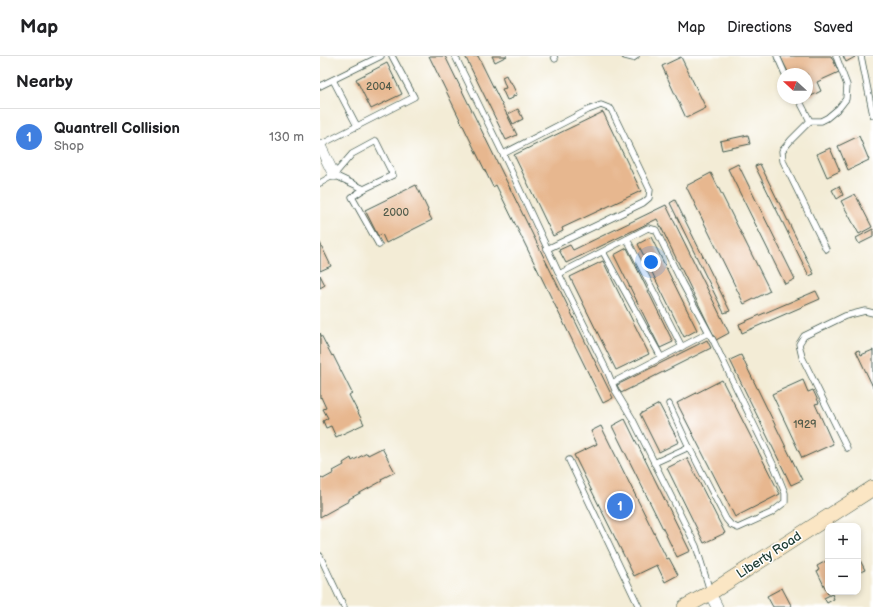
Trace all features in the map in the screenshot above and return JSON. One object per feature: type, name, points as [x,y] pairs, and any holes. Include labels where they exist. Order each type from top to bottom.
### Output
[{"type":"main road","name":"Liberty Road","points":[[685,607],[710,593],[873,488]]},
{"type":"street","points":[[321,149],[334,175]]},
{"type":"street","points":[[710,593],[717,607]]},
{"type":"lane","points":[[320,86],[381,56]]},
{"type":"lane","points":[[321,149],[357,126],[414,97],[392,56]]},
{"type":"lane","points":[[455,56],[615,390],[632,418],[696,546],[710,593]]},
{"type":"lane","points":[[625,56],[633,58],[636,56]]},
{"type":"lane","points":[[777,56],[782,68]]},
{"type":"lane","points":[[826,249],[783,161],[782,151],[810,121],[821,121],[827,118],[839,108],[846,99],[847,85],[836,56]]},
{"type":"lane","points":[[861,56],[873,115]]},
{"type":"lane","points":[[333,80],[357,126]]},
{"type":"lane","points":[[503,154],[601,104],[611,109],[650,190],[649,198],[644,203],[547,249]]},
{"type":"lane","points":[[801,104],[810,121]]},
{"type":"lane","points":[[320,183],[334,175],[352,154],[376,141],[393,175],[364,189],[352,198],[379,245]]},
{"type":"lane","points":[[334,175],[364,189]]},
{"type":"lane","points":[[559,274],[648,228],[656,230],[774,466],[785,493],[785,502],[771,513],[738,528],[731,525],[726,519],[689,447],[669,404]]},
{"type":"lane","points":[[627,239],[682,347]]},
{"type":"lane","points":[[603,252],[661,357]]},
{"type":"lane","points":[[847,448],[802,357],[799,344],[804,336],[845,316],[865,310],[873,313]]},
{"type":"lane","points":[[612,383],[708,333]]},
{"type":"lane","points":[[654,463],[689,447]]},
{"type":"lane","points":[[569,460],[638,607]]},
{"type":"lane","points":[[320,556],[344,607]]},
{"type":"building","points":[[429,56],[445,56],[613,398],[603,403],[496,185],[493,187]]},
{"type":"building","points":[[465,56],[478,56],[517,135],[506,140]]},
{"type":"building","points":[[492,56],[507,56],[495,62]]},
{"type":"building","points":[[780,56],[831,56],[839,72],[817,82],[821,91],[813,95],[813,68],[786,68]]},
{"type":"building","points":[[843,56],[855,56],[855,57],[846,62]]},
{"type":"building","points":[[681,57],[706,108],[686,118],[662,66]]},
{"type":"building","points":[[387,63],[402,94],[371,109],[356,79]]},
{"type":"building","points":[[506,75],[517,95],[507,100],[502,89],[506,88],[502,77]]},
{"type":"building","points":[[518,109],[523,119],[513,124],[508,114]]},
{"type":"building","points":[[603,112],[641,191],[562,228],[563,231],[553,236],[514,155]]},
{"type":"building","points":[[748,135],[750,144],[722,150],[720,141]]},
{"type":"building","points":[[859,136],[869,160],[848,170],[838,146]]},
{"type":"building","points":[[830,148],[840,171],[827,177],[817,154]]},
{"type":"building","points":[[738,164],[795,279],[785,284],[728,169]]},
{"type":"building","points":[[760,164],[814,274],[809,276],[755,166]]},
{"type":"building","points":[[711,173],[770,291],[744,304],[686,186]]},
{"type":"building","points":[[416,185],[432,220],[386,243],[382,234],[378,236],[365,210]]},
{"type":"building","points":[[839,186],[843,195],[837,199],[832,190]]},
{"type":"building","points":[[855,194],[872,227],[859,234],[841,201]]},
{"type":"building","points":[[675,200],[730,311],[724,313],[670,203]]},
{"type":"building","points":[[666,205],[729,333],[716,340],[657,219],[566,263],[559,250],[570,245],[573,250]]},
{"type":"building","points":[[873,229],[873,237],[859,244],[856,238]]},
{"type":"building","points":[[651,237],[697,330],[684,337],[638,244]]},
{"type":"building","points":[[320,243],[331,266],[320,271]]},
{"type":"building","points":[[627,248],[673,342],[660,348],[614,255]]},
{"type":"building","points":[[603,261],[649,354],[616,370],[570,277]]},
{"type":"building","points":[[320,275],[325,285],[320,288]]},
{"type":"building","points":[[816,291],[820,299],[742,333],[739,324]]},
{"type":"building","points":[[320,333],[352,393],[349,395],[364,424],[336,437],[331,426],[326,428],[323,421],[328,418],[323,409],[326,408],[321,397],[320,398]]},
{"type":"building","points":[[707,340],[711,348],[621,393],[617,385]]},
{"type":"building","points":[[859,350],[861,355],[873,350],[873,387],[856,351]]},
{"type":"building","points":[[741,355],[802,480],[791,485],[730,360]]},
{"type":"building","points":[[722,380],[780,494],[735,517],[677,403]]},
{"type":"building","points":[[803,380],[808,392],[813,390],[819,403],[815,404],[833,444],[802,458],[772,394]]},
{"type":"building","points":[[659,404],[679,442],[659,452],[640,414]]},
{"type":"building","points":[[625,419],[690,551],[677,557],[612,426]]},
{"type":"building","points":[[601,426],[667,559],[669,558],[678,575],[665,582],[657,565],[634,576],[574,455],[597,444],[591,431]]},
{"type":"building","points":[[382,448],[395,472],[349,499],[349,501],[320,517],[320,478],[322,477],[323,479],[334,473],[333,471],[344,465],[343,463],[351,458],[352,461],[367,453],[368,455]]},
{"type":"building","points":[[687,458],[725,533],[704,543],[667,468]]},
{"type":"building","points":[[825,562],[825,588],[817,571],[819,570],[817,566]]},
{"type":"building","points":[[861,562],[865,570],[861,572]]},
{"type":"building","points":[[782,588],[792,607],[773,607],[767,596]]},
{"type":"building","points":[[832,595],[834,599],[827,603],[824,598]]},
{"type":"place","name":"Quantrell Collision","points":[[620,506]]}]
